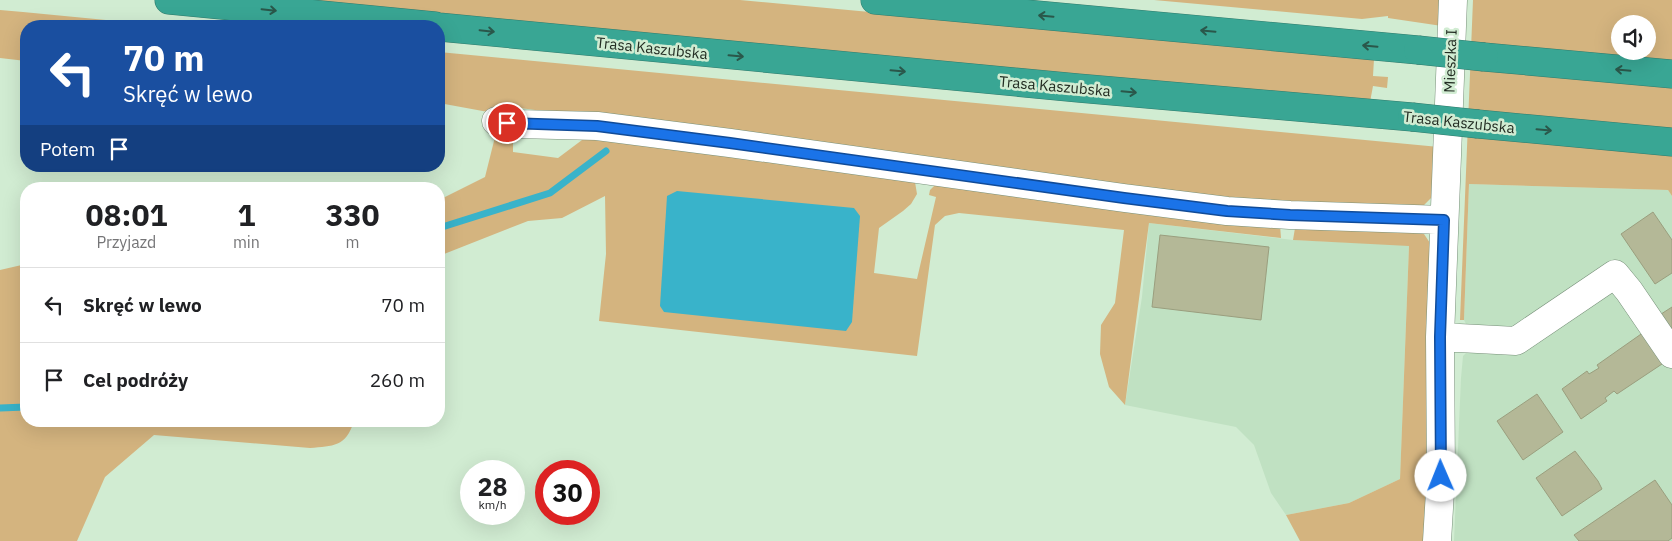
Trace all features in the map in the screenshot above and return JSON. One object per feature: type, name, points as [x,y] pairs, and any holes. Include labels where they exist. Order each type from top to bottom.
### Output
[{"type":"highway","points":[[168,0],[373,20]]},
{"type":"highway","points":[[875,0],[1672,74]]},
{"type":"highway","name":"Trasa Kaszubska","points":[[445,28],[1672,142]]},
{"type":"street","name":"Mieszka I","points":[[1437,541],[1441,476],[1440,337],[1453,0]]},
{"type":"street","points":[[496,122],[597,126],[1227,211],[1444,220]]},
{"type":"street","points":[[1440,337],[1516,341],[1614,274],[1629,291],[1672,354]]},
{"type":"shaded area","points":[[310,0],[740,0],[1374,59],[1373,76],[1388,77],[1387,88],[1373,86],[1370,102],[660,36]]},
{"type":"shaded area","points":[[1154,0],[1443,0],[1442,26],[1388,18],[1388,16],[1362,19]]},
{"type":"shaded area","points":[[1473,0],[1672,0],[1672,196],[1668,190],[1469,184],[1464,320],[1460,320]]},
{"type":"shaded area","points":[[0,10],[105,20],[20,20],[20,60],[0,58]]},
{"type":"shaded area","points":[[445,53],[1439,147],[1434,195],[1422,207],[1276,207],[520,108],[519,111],[510,116],[445,104]]},
{"type":"shaded area","points":[[497,129],[513,134],[513,152],[558,158],[590,134],[915,182],[917,194],[911,204],[879,228],[874,273],[917,279],[936,197],[929,195],[930,190],[935,185],[1280,225],[1281,238],[1149,223],[1125,405],[1109,387],[1100,354],[1101,325],[1115,303],[1124,230],[959,213],[945,216],[935,225],[917,356],[599,321],[606,254],[605,196],[562,218],[528,221],[445,254],[445,197],[485,177]]},
{"type":"shaded area","points":[[1469,184],[1668,190],[1672,196],[1672,541],[1454,541],[1461,378],[1463,356],[1468,351],[1468,328],[1464,320]]},
{"type":"shaded area","points":[[1149,223],[1293,240],[1409,245],[1400,479],[1349,503],[1286,515],[1271,493],[1254,445],[1236,427],[1125,405],[1142,297]]},
{"type":"shaded area","points":[[1295,228],[1418,231],[1424,234],[1432,246],[1427,541],[1300,541],[1286,515],[1349,503],[1400,479],[1409,246],[1293,240]]},
{"type":"shaded area","points":[[20,265],[20,427],[352,427],[351,430],[338,444],[310,448],[154,435],[105,477],[77,541],[0,541],[0,270]]},
{"type":"water","points":[[677,191],[854,208],[860,216],[852,322],[846,331],[664,312],[660,306],[667,196]]},
{"type":"building","points":[[1653,212],[1672,240],[1672,273],[1655,284],[1621,234]]},
{"type":"building","points":[[1160,235],[1269,247],[1261,320],[1152,307]]},
{"type":"building","points":[[1672,307],[1672,337],[1658,316]]},
{"type":"building","points":[[1644,332],[1665,362],[1617,394],[1614,391],[1605,398],[1607,401],[1581,419],[1562,389],[1587,371],[1589,374],[1599,368],[1597,365]]},
{"type":"building","points":[[1537,394],[1563,432],[1523,460],[1497,421]]},
{"type":"building","points":[[1575,451],[1602,489],[1562,516],[1536,478]]},
{"type":"building","points":[[1655,480],[1672,505],[1672,538],[1668,541],[1579,541],[1574,535]]},
{"type":"waterway","points":[[445,226],[550,193],[606,151]]},
{"type":"waterway","points":[[0,408],[20,407]]},
{"type":"route","points":[[507,123],[597,126],[1227,211],[1444,220],[1440,337],[1441,476]]}]
